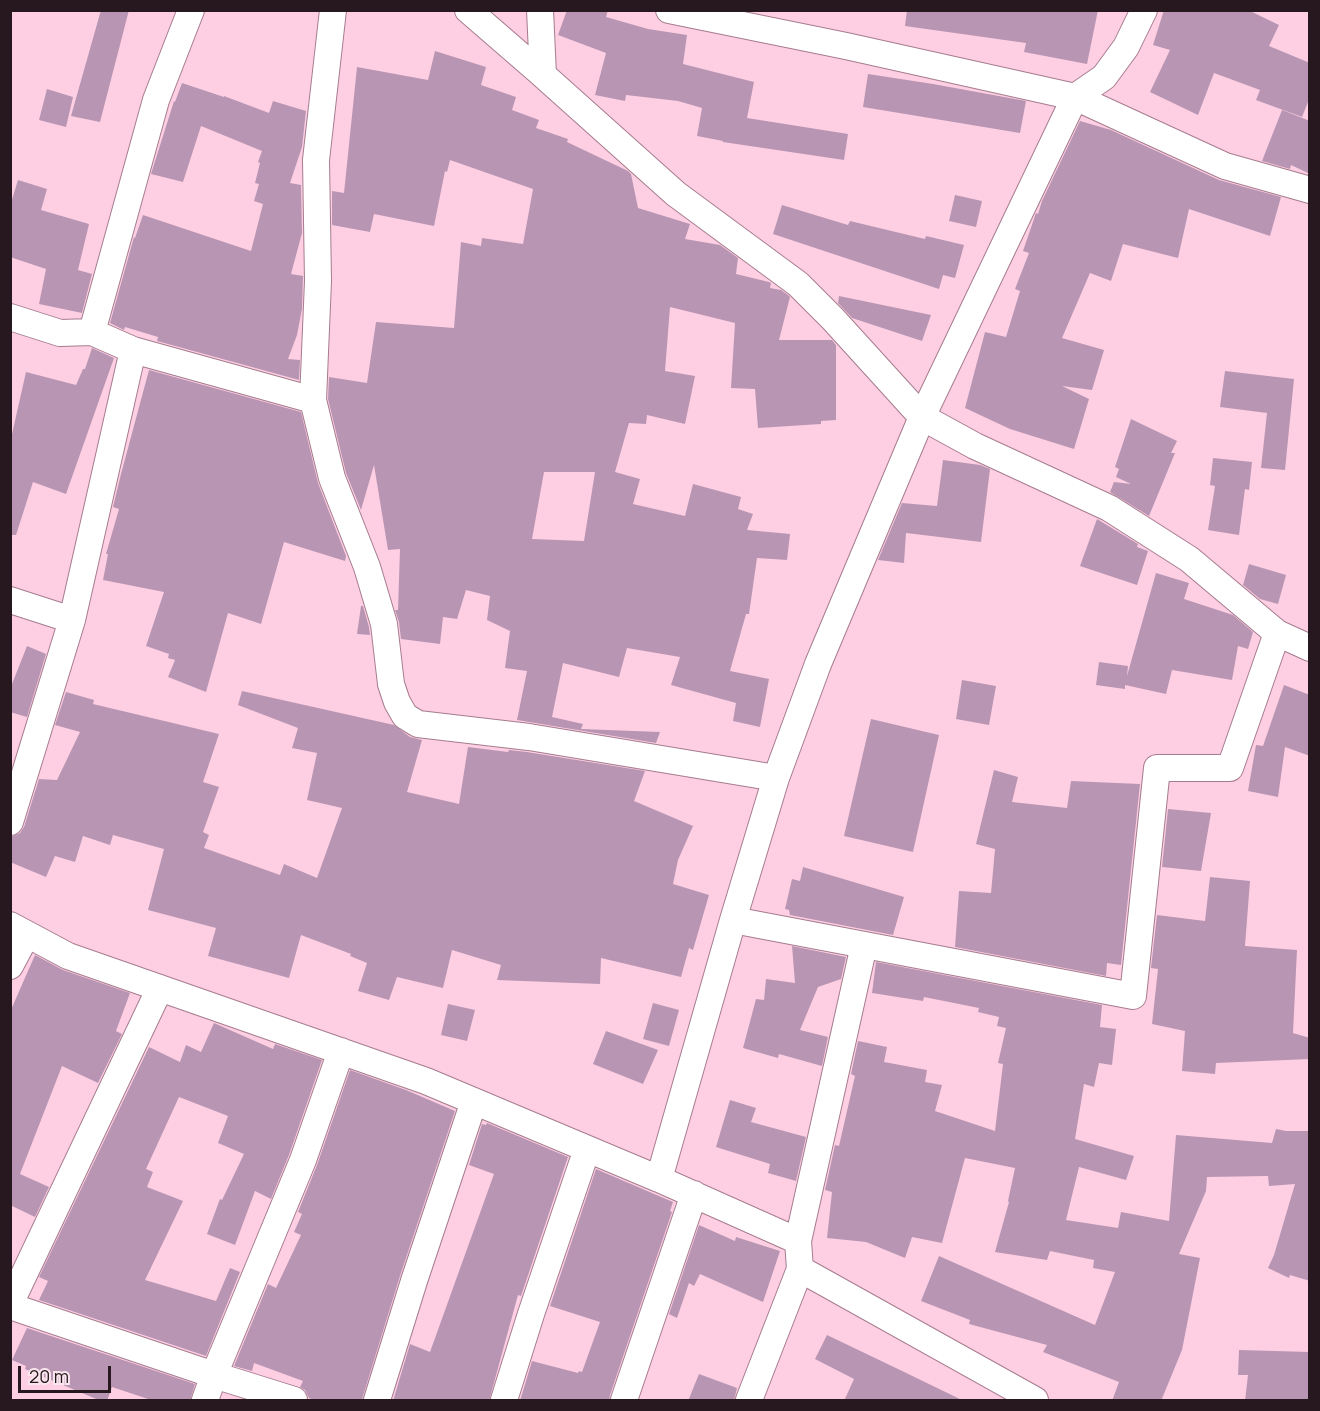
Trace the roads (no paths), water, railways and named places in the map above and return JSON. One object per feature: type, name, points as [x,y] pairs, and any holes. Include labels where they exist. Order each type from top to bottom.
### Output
[{"type":"street","points":[[92,332],[156,100],[191,10]]},
{"type":"street","points":[[333,10],[316,160],[318,281],[314,400],[332,478],[367,567],[384,624],[391,684],[405,716],[418,724],[529,737],[776,778]]},
{"type":"street","points":[[468,10],[676,194],[798,284],[922,417],[975,446],[1109,508],[1189,559],[1277,633],[1310,648]]},
{"type":"street","points":[[540,10],[543,75]]},
{"type":"street","points":[[669,10],[846,46],[1075,97],[1225,166],[1310,190]]},
{"type":"street","points":[[659,1179],[776,778],[818,664],[922,417],[1075,97],[1104,77],[1126,47],[1144,10]]},
{"type":"street","points":[[10,317],[60,333],[92,332],[132,350],[314,400]]},
{"type":"street","points":[[10,822],[72,620],[132,350]]},
{"type":"street","points":[[10,600],[72,620]]},
{"type":"street","points":[[733,920],[1133,996],[1156,768],[1230,768],[1277,633]]},
{"type":"street","points":[[10,966],[19,930],[69,956],[426,1081],[694,1194],[798,1242]]},
{"type":"street","points":[[749,1401],[800,1269],[798,1242],[864,945]]},
{"type":"street","points":[[160,988],[10,1305],[214,1376],[294,1401]]},
{"type":"street","points":[[205,1401],[303,1160],[341,1051]]},
{"type":"street","points":[[377,1401],[474,1101]]},
{"type":"street","points":[[504,1401],[587,1149]]},
{"type":"street","points":[[624,1401],[694,1194]]},
{"type":"street","points":[[800,1269],[1035,1401]]}]
